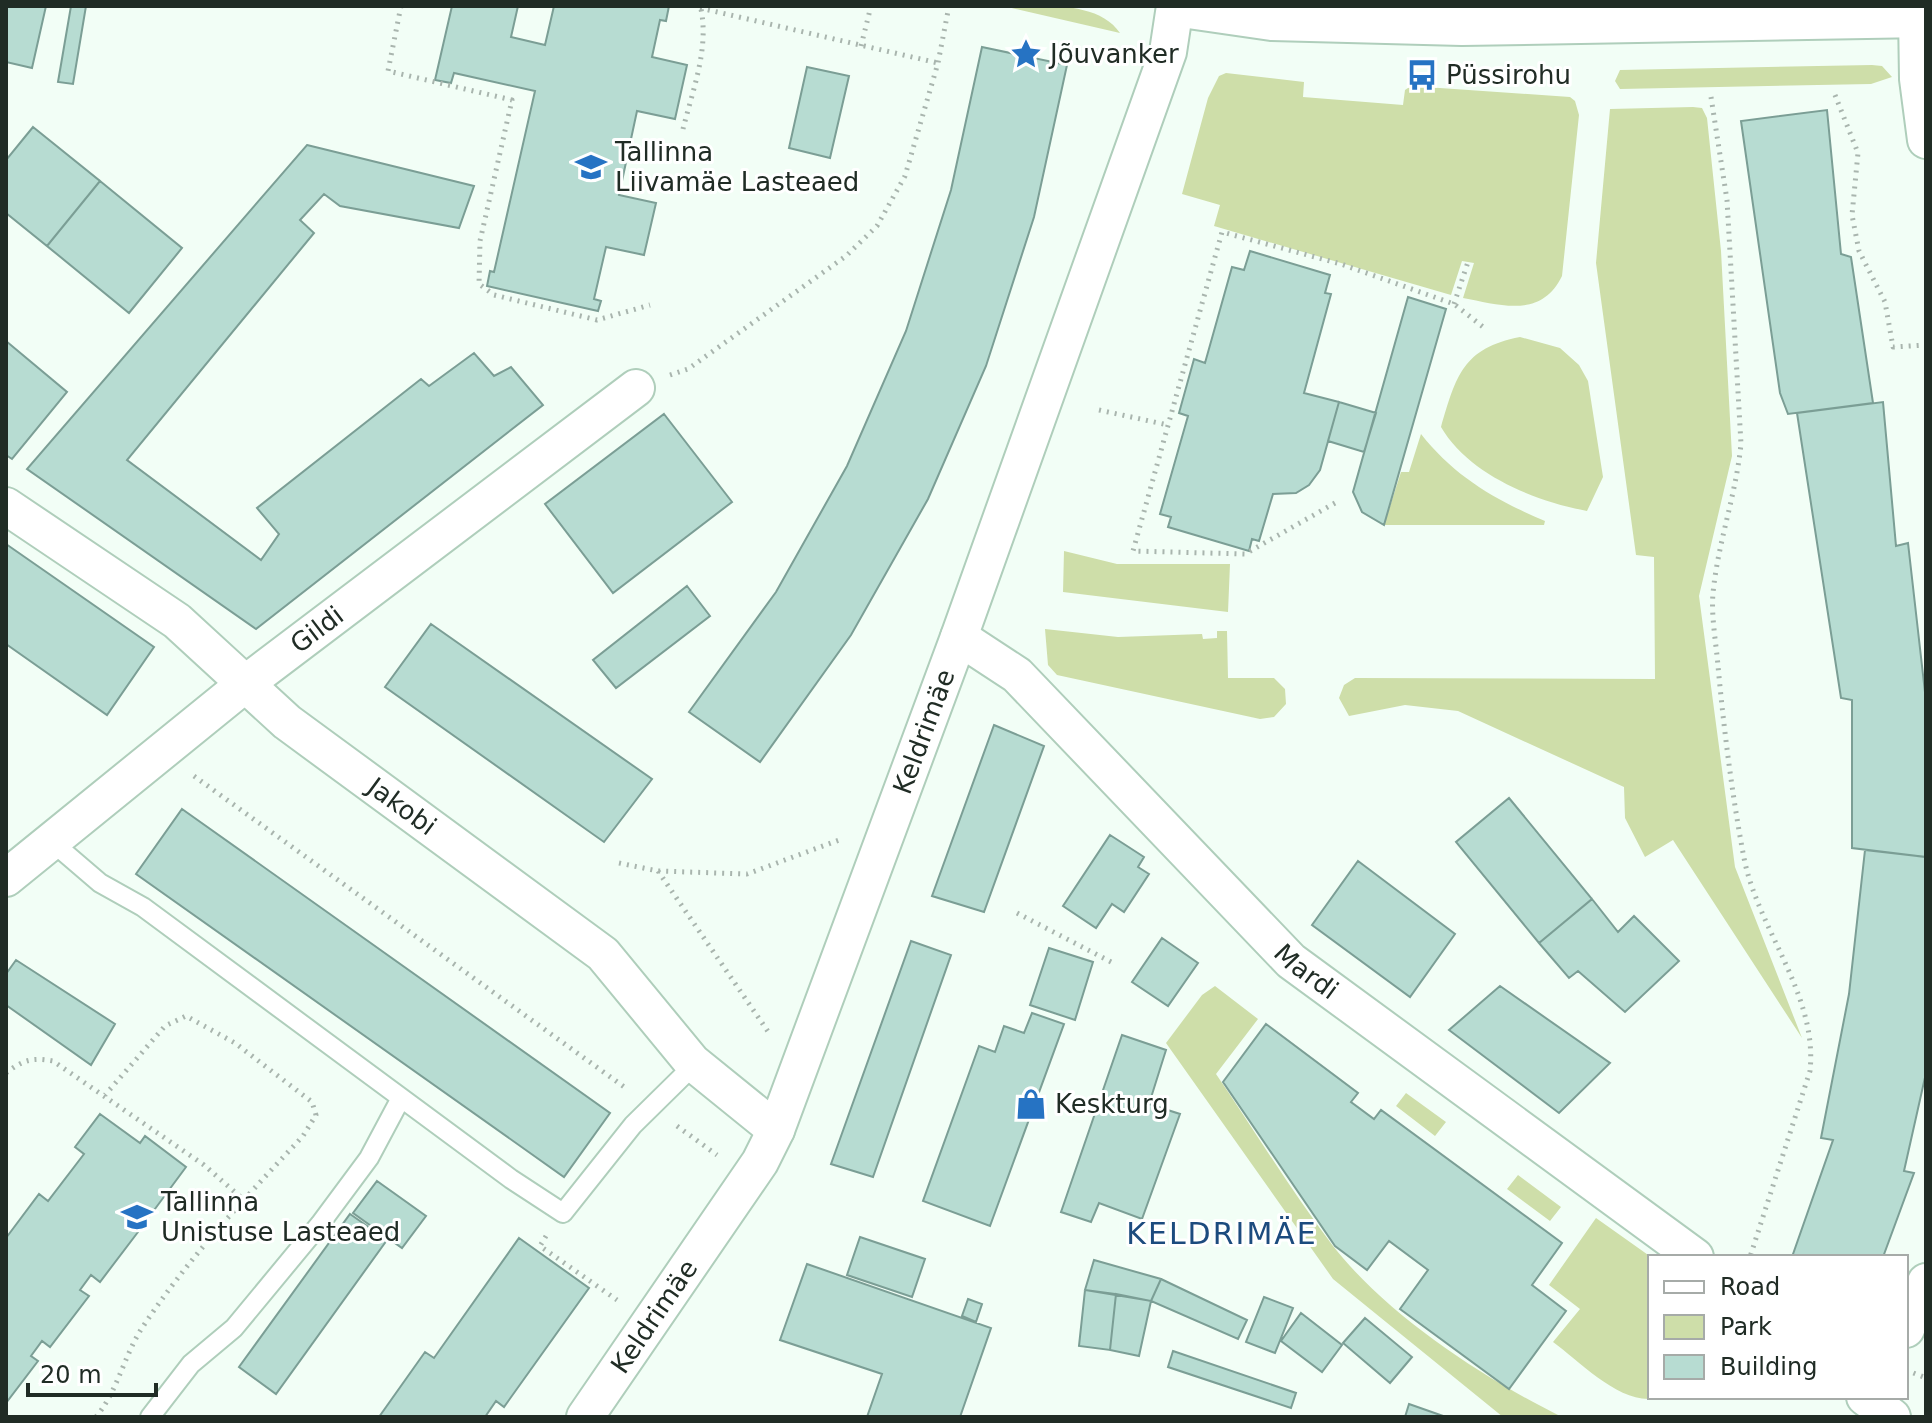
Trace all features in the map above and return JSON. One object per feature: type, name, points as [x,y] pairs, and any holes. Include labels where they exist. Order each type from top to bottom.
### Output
[{"type":"street","name":"Keldrimäe","points":[[585,1417],[749,1178],[776,1130],[959,637],[1168,52],[1175,6]]},
{"type":"street","points":[[1189,6],[1272,18],[1462,23],[1921,15],[1918,79],[1926,140]]},
{"type":"street","name":"Gildi","points":[[6,878],[245,684],[636,388]]},
{"type":"street","name":"Jakobi","points":[[6,506],[177,621],[287,722],[603,954],[695,1064],[776,1130]]},
{"type":"street","name":"Mardi","points":[[959,637],[1017,675],[1291,961],[1692,1255]]},
{"type":"street","points":[[1908,1324],[1926,1282]]},
{"type":"lane","points":[[51,841],[100,883],[143,907],[401,1098],[563,1213],[651,1107],[695,1064]]},
{"type":"lane","points":[[150,1417],[191,1364],[234,1328],[320,1224],[369,1158],[401,1098]]},
{"type":"path","points":[[401,6],[388,71],[512,100],[480,241],[479,284],[494,295],[597,320],[650,305]]},
{"type":"path","points":[[861,46],[871,6]]},
{"type":"path","points":[[636,388],[688,369],[846,256],[877,226],[905,176],[938,63],[949,6]]},
{"type":"path","points":[[683,129],[703,51],[704,26],[699,7],[938,63]]},
{"type":"path","points":[[1835,95],[1858,153],[1852,215],[1859,251],[1885,302],[1893,347],[1926,345]]},
{"type":"path","points":[[1711,97],[1727,200],[1741,444],[1738,477],[1722,534],[1713,596],[1722,711],[1745,862],[1793,984],[1813,1046],[1810,1071],[1751,1255]]},
{"type":"path","points":[[1335,503],[1245,554],[1133,551],[1222,232],[1341,264],[1454,304],[1487,330]]},
{"type":"path","points":[[1454,304],[1468,262]]},
{"type":"path","points":[[1099,410],[1168,425]]},
{"type":"path","points":[[161,752],[749,1178]]},
{"type":"path","points":[[619,863],[658,871],[747,874],[818,849],[892,816]]},
{"type":"path","points":[[658,871],[797,1073]]},
{"type":"path","points":[[1017,913],[1115,964]]},
{"type":"path","points":[[96,1417],[107,1404],[143,1326],[244,1200],[303,1136],[316,1115],[312,1102],[235,1043],[186,1016],[165,1026],[105,1095]]},
{"type":"path","points":[[6,1073],[21,1061],[35,1057],[53,1061],[204,1165],[244,1200]]},
{"type":"path","points":[[563,1213],[540,1246],[650,1323]]},
{"type":"green space","points":[[1003,6],[1083,10],[1110,22],[1120,33]]},
{"type":"green space","points":[[1882,66],[1892,77],[1871,84],[1620,89],[1615,81],[1620,70]]},
{"type":"green space","points":[[1226,73],[1304,82],[1303,97],[1403,105],[1405,90],[1411,86],[1570,97],[1575,101],[1579,115],[1562,276],[1553,290],[1531,304],[1492,304],[1463,298],[1474,263],[1462,261],[1451,295],[1214,226],[1220,205],[1182,194],[1208,98],[1219,76]]},
{"type":"green space","points":[[1702,108],[1707,118],[1721,251],[1732,456],[1699,596],[1735,867],[1802,1038],[1673,840],[1645,857],[1625,818],[1624,787],[1458,711],[1405,705],[1349,716],[1339,698],[1344,685],[1355,678],[1655,679],[1654,557],[1636,555],[1596,263],[1610,109]]},
{"type":"green space","points":[[1520,337],[1560,348],[1579,365],[1588,381],[1603,477],[1587,511],[1525,493],[1505,483],[1468,459],[1441,427],[1452,393],[1465,367],[1486,349]]},
{"type":"green space","points":[[1421,434],[1462,474],[1492,495],[1545,521],[1544,525],[1384,525],[1401,472],[1409,472]]},
{"type":"green space","points":[[1064,551],[1117,564],[1230,564],[1228,612],[1063,592]]},
{"type":"green space","points":[[1045,629],[1118,637],[1202,634],[1203,639],[1217,638],[1217,631],[1227,631],[1228,678],[1274,678],[1285,689],[1286,704],[1274,717],[1260,719],[1057,675],[1048,665]]},
{"type":"green space","points":[[1215,986],[1258,1019],[1216,1074],[1333,1246],[1381,1297],[1438,1343],[1501,1384],[1562,1417],[1503,1417],[1333,1279],[1166,1043],[1202,995]]},
{"type":"green space","points":[[1406,1093],[1446,1122],[1435,1136],[1396,1106]]},
{"type":"green space","points":[[1518,1175],[1561,1207],[1550,1221],[1507,1189]]},
{"type":"green space","points":[[1596,1218],[1648,1255],[1648,1399],[1633,1396],[1604,1382],[1553,1342],[1580,1309],[1549,1285]]},
{"type":"building","points":[[6,6],[46,6],[32,68],[6,62]]},
{"type":"building","points":[[71,6],[86,6],[73,84],[58,82]]},
{"type":"building","points":[[452,6],[518,6],[511,37],[545,45],[554,6],[669,6],[666,21],[660,20],[652,57],[687,65],[675,119],[637,111],[619,195],[656,203],[644,255],[606,247],[594,299],[601,301],[598,311],[487,286],[490,271],[494,272],[535,91],[454,73],[451,83],[435,80]]},
{"type":"building","points":[[982,47],[1067,65],[1034,217],[986,366],[928,499],[851,635],[760,762],[689,712],[776,592],[847,466],[906,331],[951,190]]},
{"type":"building","points":[[807,67],[849,76],[830,158],[789,148]]},
{"type":"building","points":[[1827,110],[1841,254],[1851,257],[1873,403],[1788,414],[1780,393],[1741,121]]},
{"type":"building","points":[[33,127],[100,181],[47,246],[6,213],[6,160]]},
{"type":"building","points":[[307,145],[474,186],[459,228],[340,206],[324,194],[300,220],[314,233],[127,460],[261,560],[279,534],[257,508],[421,379],[429,386],[474,353],[494,376],[511,367],[543,405],[256,629],[27,469]]},
{"type":"building","points":[[100,181],[182,248],[129,313],[47,246]]},
{"type":"building","points":[[1250,251],[1330,275],[1325,293],[1331,294],[1304,393],[1339,402],[1320,470],[1309,485],[1296,493],[1273,494],[1259,541],[1252,539],[1249,551],[1168,527],[1171,517],[1160,514],[1188,416],[1179,413],[1194,359],[1205,363],[1232,267],[1244,270]]},
{"type":"building","points":[[1408,297],[1446,309],[1384,525],[1362,512],[1353,492]]},
{"type":"building","points":[[6,341],[67,392],[12,459],[6,455]]},
{"type":"building","points":[[1339,402],[1376,413],[1364,452],[1328,441]]},
{"type":"building","points":[[1883,402],[1896,546],[1908,543],[1926,701],[1926,857],[1852,848],[1852,700],[1841,698],[1797,413]]},
{"type":"building","points":[[664,414],[732,502],[613,593],[545,504]]},
{"type":"building","points":[[6,544],[154,647],[107,715],[6,644]]},
{"type":"building","points":[[687,586],[710,616],[616,688],[593,660]]},
{"type":"building","points":[[431,624],[652,779],[604,842],[385,687]]},
{"type":"building","points":[[994,725],[1044,746],[984,912],[932,896]]},
{"type":"building","points":[[1509,798],[1592,899],[1539,943],[1456,842]]},
{"type":"building","points":[[182,809],[610,1113],[564,1177],[136,874]]},
{"type":"building","points":[[1110,835],[1144,857],[1138,867],[1149,874],[1124,912],[1112,904],[1096,928],[1063,906]]},
{"type":"building","points":[[1865,850],[1926,857],[1926,1073],[1904,1171],[1914,1173],[1884,1255],[1793,1255],[1833,1140],[1821,1138],[1849,994]]},
{"type":"building","points":[[1358,861],[1455,934],[1410,997],[1312,925]]},
{"type":"building","points":[[1592,899],[1618,932],[1634,916],[1679,961],[1625,1012],[1578,971],[1569,978],[1539,943]]},
{"type":"building","points":[[1162,938],[1198,963],[1168,1006],[1132,982]]},
{"type":"building","points":[[911,941],[951,955],[873,1177],[831,1164]]},
{"type":"building","points":[[1049,948],[1093,962],[1075,1020],[1030,1005]]},
{"type":"building","points":[[16,960],[115,1024],[91,1065],[6,1005],[6,974]]},
{"type":"building","points":[[1500,986],[1610,1063],[1559,1113],[1449,1030]]},
{"type":"building","points":[[1032,1013],[1064,1024],[990,1226],[923,1201],[979,1046],[995,1052],[1004,1026],[1024,1033]]},
{"type":"building","points":[[1266,1024],[1358,1093],[1351,1102],[1374,1119],[1381,1110],[1562,1243],[1532,1285],[1566,1311],[1509,1389],[1400,1309],[1428,1270],[1389,1241],[1367,1270],[1335,1246],[1223,1082]]},
{"type":"building","points":[[1122,1035],[1166,1050],[1149,1104],[1180,1114],[1142,1219],[1099,1203],[1091,1222],[1061,1212]]},
{"type":"building","points":[[100,1114],[140,1143],[145,1136],[186,1167],[149,1217],[140,1211],[129,1225],[138,1232],[100,1282],[91,1275],[80,1290],[89,1296],[50,1347],[42,1341],[31,1356],[38,1361],[6,1403],[6,1238],[39,1194],[48,1201],[84,1154],[75,1147]]},
{"type":"building","points":[[377,1181],[426,1216],[402,1248],[353,1213]]},
{"type":"building","points":[[350,1214],[387,1240],[276,1394],[239,1367]]},
{"type":"building","points":[[860,1237],[925,1259],[912,1297],[847,1275]]},
{"type":"building","points":[[519,1238],[589,1288],[504,1407],[496,1401],[485,1417],[379,1417],[425,1352],[434,1358]]},
{"type":"building","points":[[1094,1260],[1161,1279],[1151,1301],[1085,1290]]},
{"type":"building","points":[[807,1264],[991,1328],[960,1417],[867,1417],[882,1374],[780,1340]]},
{"type":"building","points":[[1161,1279],[1247,1320],[1238,1339],[1151,1301]]},
{"type":"building","points":[[1085,1290],[1116,1294],[1110,1350],[1079,1346]]},
{"type":"building","points":[[1116,1294],[1151,1301],[1139,1356],[1110,1350]]},
{"type":"building","points":[[1264,1297],[1293,1308],[1275,1353],[1246,1342]]},
{"type":"building","points":[[968,1299],[982,1304],[976,1322],[962,1316]]},
{"type":"building","points":[[1301,1313],[1342,1345],[1322,1372],[1281,1341]]},
{"type":"building","points":[[1365,1318],[1412,1357],[1390,1383],[1343,1343]]},
{"type":"building","points":[[1173,1351],[1296,1393],[1291,1408],[1168,1367]]},
{"type":"building","points":[[1409,1404],[1446,1417],[1405,1417]]},
{"type":"place","name":"Jõuvanker","points":[[1026,54]]},
{"type":"place","name":"Püssirohu","points":[[1422,75]]},
{"type":"place","name":"Tallinna Liivamäe Lasteaed","points":[[591,167]]},
{"type":"place","name":"Keskturg","points":[[1031,1104]]},
{"type":"place","name":"Tallinna Unistuse Lasteaed","points":[[137,1217]]},
{"type":"district","name":"KELDRIMÄE","points":[[1222,1234]]}]
